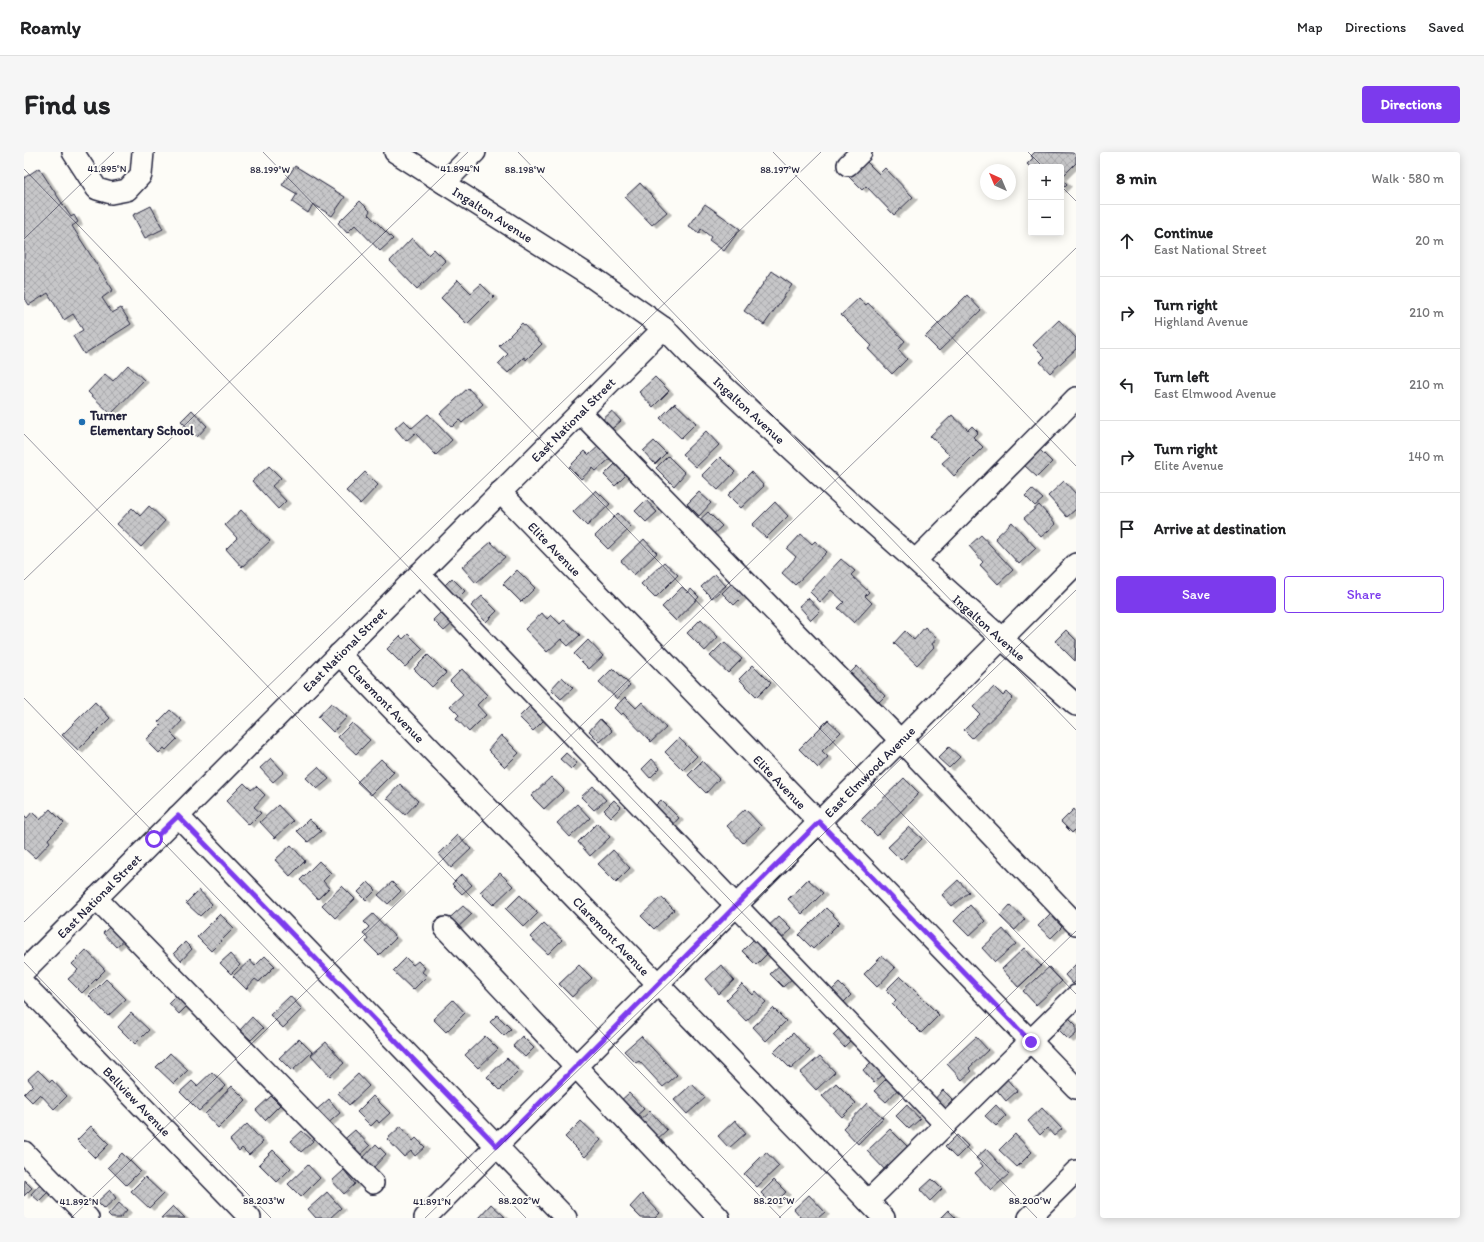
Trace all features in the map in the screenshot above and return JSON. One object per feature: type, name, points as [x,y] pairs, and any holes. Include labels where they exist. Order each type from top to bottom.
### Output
[{"type":"street","points":[[73,152],[97,188],[111,194],[127,190],[141,175],[143,152]]},
{"type":"street","name":"Ingalton Avenue","points":[[395,152],[593,278],[664,328],[690,355],[833,487],[1076,705]]},
{"type":"street","points":[[444,183],[475,152]]},
{"type":"street","name":"East National Street","points":[[24,971],[664,328]]},
{"type":"street","points":[[916,560],[1076,398]]},
{"type":"street","points":[[580,412],[900,740],[1076,924]]},
{"type":"street","name":"Elite Avenue","points":[[500,492],[1076,1088]]},
{"type":"street","name":"East Elmwood Avenue","points":[[425,1218],[1076,564]]},
{"type":"street","points":[[419,574],[946,1125]]},
{"type":"street","name":"Claremont Avenue","points":[[339,654],[884,1218]]},
{"type":"street","points":[[178,816],[566,1218]]},
{"type":"street","points":[[96,898],[373,1183]]},
{"type":"street","points":[[445,928],[719,1218]]},
{"type":"street","name":"Bellview Avenue","points":[[24,984],[250,1218]]},
{"type":"street","points":[[868,1202],[1076,996]]},
{"type":"street","points":[[24,1152],[88,1218]]},
{"type":"street","points":[[1029,1218],[1076,1171]]},
{"type":"building","points":[[1035,152],[1076,153],[1076,163],[1064,175],[1064,164],[1028,165],[1027,164],[1033,158],[1031,156]]},
{"type":"building","points":[[865,160],[879,174],[885,168],[913,197],[894,215],[866,186],[862,190],[848,176]]},
{"type":"building","points":[[295,166],[345,197],[332,216],[313,204],[308,213],[292,202],[297,194],[282,185]]},
{"type":"building","points":[[39,168],[71,217],[74,215],[78,222],[72,226],[113,290],[102,298],[112,313],[121,308],[131,324],[84,354],[73,336],[83,330],[73,314],[64,320],[48,293],[29,305],[24,297],[24,178]]},
{"type":"building","points":[[640,183],[667,212],[652,225],[625,197]]},
{"type":"building","points":[[360,201],[370,211],[368,214],[393,239],[380,251],[355,225],[347,233],[338,223]]},
{"type":"building","points":[[705,204],[740,229],[724,251],[709,240],[711,237],[701,229],[699,233],[689,226]]},
{"type":"building","points":[[151,206],[163,229],[145,238],[133,215]]},
{"type":"building","points":[[412,238],[428,255],[434,249],[446,261],[417,289],[390,261]]},
{"type":"building","points":[[772,271],[792,285],[764,325],[744,311]]},
{"type":"building","points":[[458,280],[471,293],[481,284],[494,297],[467,324],[441,298]]},
{"type":"building","points":[[967,295],[981,310],[939,351],[925,337]]},
{"type":"building","points":[[859,298],[866,305],[868,303],[905,341],[898,349],[907,359],[892,374],[868,349],[872,346],[841,315]]},
{"type":"building","points":[[1059,320],[1076,338],[1076,349],[1050,373],[1040,362],[1045,357],[1033,345]]},
{"type":"building","points":[[522,323],[542,344],[526,360],[524,357],[508,373],[498,364],[508,354],[499,346]]},
{"type":"building","points":[[128,365],[144,380],[111,414],[88,392],[105,374],[113,381]]},
{"type":"building","points":[[655,377],[669,391],[653,407],[639,392]]},
{"type":"building","points":[[468,388],[483,404],[462,423],[459,420],[452,427],[440,414]]},
{"type":"building","points":[[675,403],[696,423],[681,438],[660,418]]},
{"type":"building","points":[[192,410],[207,426],[197,437],[181,421]]},
{"type":"building","points":[[612,411],[621,421],[608,432],[600,422]]},
{"type":"building","points":[[428,414],[452,440],[436,455],[415,433],[406,441],[395,428],[404,420],[412,428]]},
{"type":"building","points":[[952,415],[968,430],[972,426],[978,432],[973,437],[983,447],[954,476],[942,463],[950,456],[930,436]]},
{"type":"building","points":[[706,431],[719,445],[696,467],[682,454]]},
{"type":"building","points":[[654,441],[666,453],[655,464],[643,451]]},
{"type":"building","points":[[601,444],[613,456],[596,471],[593,468],[581,479],[569,467],[585,451],[589,455]]},
{"type":"building","points":[[1040,450],[1052,462],[1037,477],[1025,466]]},
{"type":"building","points":[[668,456],[685,473],[674,486],[656,468]]},
{"type":"building","points":[[720,457],[735,472],[718,490],[702,475]]},
{"type":"building","points":[[615,464],[626,475],[615,486],[604,475]]},
{"type":"building","points":[[269,466],[281,478],[272,486],[286,501],[278,509],[252,481]]},
{"type":"building","points":[[365,472],[378,485],[360,504],[346,491]]},
{"type":"building","points":[[751,472],[764,486],[741,508],[728,495]]},
{"type":"building","points":[[1064,481],[1076,494],[1076,509],[1067,517],[1048,496]]},
{"type":"building","points":[[1032,489],[1043,499],[1035,506],[1025,496]]},
{"type":"building","points":[[596,490],[610,504],[587,526],[573,512]]},
{"type":"building","points":[[699,492],[711,503],[699,516],[687,504]]},
{"type":"building","points":[[646,500],[657,512],[646,522],[635,511]]},
{"type":"building","points":[[775,502],[788,516],[766,538],[752,525]]},
{"type":"building","points":[[1039,505],[1056,524],[1041,537],[1024,518]]},
{"type":"building","points":[[149,506],[165,521],[141,547],[117,524],[132,508],[140,516]]},
{"type":"building","points":[[241,510],[270,541],[242,567],[226,549],[237,538],[225,525]]},
{"type":"building","points":[[708,512],[722,526],[708,539],[695,524]]},
{"type":"building","points":[[618,513],[631,527],[608,549],[595,536]]},
{"type":"building","points":[[1012,522],[1036,548],[1019,564],[995,538]]},
{"type":"building","points":[[801,534],[812,544],[815,541],[827,552],[795,585],[782,573],[796,557],[787,549]]},
{"type":"building","points":[[981,535],[1013,570],[998,584],[980,565],[983,562],[969,546]]},
{"type":"building","points":[[644,539],[657,553],[634,575],[621,561]]},
{"type":"building","points":[[491,542],[505,557],[476,583],[462,567]]},
{"type":"building","points":[[841,559],[855,571],[851,575],[869,592],[865,596],[872,603],[854,623],[838,608],[844,602],[831,590],[820,602],[810,592]]},
{"type":"building","points":[[664,562],[678,575],[655,598],[641,584]]},
{"type":"building","points":[[517,570],[535,588],[521,602],[503,584]]},
{"type":"building","points":[[715,574],[726,586],[712,598],[701,587]]},
{"type":"building","points":[[452,578],[465,591],[455,601],[442,588]]},
{"type":"building","points":[[734,581],[746,593],[734,605],[722,593]]},
{"type":"building","points":[[682,587],[688,593],[691,589],[699,597],[676,621],[662,607]]},
{"type":"building","points":[[482,596],[497,611],[486,622],[471,606]]},
{"type":"building","points":[[808,598],[820,611],[811,620],[799,606]]},
{"type":"building","points":[[444,609],[455,621],[444,631],[433,620]]},
{"type":"building","points":[[542,613],[547,619],[551,615],[560,624],[564,620],[580,635],[568,646],[561,639],[547,652],[525,629]]},
{"type":"building","points":[[701,619],[718,637],[705,651],[687,633]]},
{"type":"building","points":[[925,627],[937,638],[932,644],[934,647],[917,665],[894,643],[905,631],[914,640]]},
{"type":"building","points":[[1066,630],[1076,640],[1075,661],[1055,641]]},
{"type":"building","points":[[408,634],[423,649],[405,667],[387,649],[400,636],[403,639]]},
{"type":"building","points":[[588,640],[603,656],[589,669],[574,654]]},
{"type":"building","points":[[724,642],[742,659],[728,673],[710,656]]},
{"type":"building","points":[[428,655],[446,673],[432,687],[414,669]]},
{"type":"building","points":[[753,665],[771,683],[757,697],[739,679]]},
{"type":"building","points":[[857,666],[885,696],[871,710],[843,680]]},
{"type":"building","points":[[613,668],[630,685],[617,699],[599,682]]},
{"type":"building","points":[[462,669],[487,695],[477,705],[486,715],[469,732],[456,718],[459,715],[450,706],[463,694],[450,681]]},
{"type":"building","points":[[562,677],[573,688],[561,699],[551,689]]},
{"type":"building","points":[[994,687],[1003,696],[1007,692],[1013,698],[972,738],[964,730],[980,714],[973,707]]},
{"type":"building","points":[[625,697],[636,708],[642,702],[666,728],[651,742],[623,713],[621,715],[614,708]]},
{"type":"building","points":[[95,702],[110,718],[78,750],[62,735]]},
{"type":"building","points":[[331,703],[347,717],[333,732],[318,717]]},
{"type":"building","points":[[531,705],[545,719],[533,731],[519,717]]},
{"type":"building","points":[[170,710],[182,721],[171,733],[177,739],[166,750],[164,748],[159,753],[146,740],[161,725],[158,722]]},
{"type":"building","points":[[600,719],[612,731],[600,742],[589,731]]},
{"type":"building","points":[[828,720],[841,732],[822,751],[828,757],[818,768],[799,749]]},
{"type":"building","points":[[352,723],[370,740],[356,754],[338,737]]},
{"type":"building","points":[[501,735],[519,753],[505,767],[488,750]]},
{"type":"building","points":[[679,738],[697,756],[683,770],[665,752]]},
{"type":"building","points":[[949,747],[960,757],[949,768],[938,758]]},
{"type":"building","points":[[566,753],[577,763],[571,769],[560,759]]},
{"type":"building","points":[[271,758],[284,772],[273,782],[260,768]]},
{"type":"building","points":[[381,759],[394,772],[371,795],[357,782]]},
{"type":"building","points":[[652,759],[660,768],[650,778],[642,769]]},
{"type":"building","points":[[702,761],[719,779],[706,793],[688,775]]},
{"type":"building","points":[[318,767],[329,779],[317,789],[306,778]]},
{"type":"building","points":[[551,777],[564,790],[544,809],[531,796]]},
{"type":"building","points":[[904,778],[919,793],[877,836],[861,820]]},
{"type":"building","points":[[244,783],[251,790],[256,786],[265,795],[254,807],[261,813],[249,825],[226,801]]},
{"type":"building","points":[[400,784],[418,801],[405,815],[387,798]]},
{"type":"building","points":[[593,786],[606,800],[594,810],[581,797]]},
{"type":"building","points":[[614,800],[621,807],[611,817],[604,810]]},
{"type":"building","points":[[661,800],[679,818],[670,828],[652,809]]},
{"type":"building","points":[[577,804],[590,818],[570,837],[557,823]]},
{"type":"building","points":[[278,805],[293,821],[275,838],[260,822]]},
{"type":"building","points":[[50,809],[64,823],[48,839],[50,842],[35,858],[24,848],[24,815],[27,818],[32,812],[40,820]]},
{"type":"building","points":[[745,809],[761,826],[743,843],[727,826]]},
{"type":"building","points":[[1074,809],[1076,812],[1076,829],[1072,833],[1061,822]]},
{"type":"building","points":[[309,819],[321,831],[308,842],[297,831]]},
{"type":"building","points":[[597,823],[610,837],[590,856],[578,842]]},
{"type":"building","points":[[909,827],[922,839],[901,860],[888,847]]},
{"type":"building","points":[[458,835],[471,849],[451,868],[439,854]]},
{"type":"building","points":[[291,845],[305,861],[290,876],[275,860]]},
{"type":"building","points":[[613,850],[630,868],[616,882],[598,864]]},
{"type":"building","points":[[319,861],[331,873],[323,881],[329,888],[318,899],[300,880]]},
{"type":"building","points":[[500,873],[513,886],[493,905],[480,892]]},
{"type":"building","points":[[462,874],[472,885],[462,894],[452,884]]},
{"type":"building","points":[[808,879],[823,893],[802,914],[788,899]]},
{"type":"building","points":[[958,880],[969,892],[952,906],[942,895]]},
{"type":"building","points":[[368,882],[376,890],[366,900],[358,892]]},
{"type":"building","points":[[392,882],[401,891],[388,904],[378,895]]},
{"type":"building","points":[[342,886],[355,899],[335,918],[322,905]]},
{"type":"building","points":[[199,890],[212,904],[200,916],[186,903]]},
{"type":"building","points":[[520,895],[538,913],[524,927],[506,909]]},
{"type":"building","points":[[661,897],[674,910],[654,929],[641,916]]},
{"type":"building","points":[[970,905],[985,921],[969,936],[954,921]]},
{"type":"building","points":[[1010,905],[1025,919],[1015,930],[1000,916]]},
{"type":"building","points":[[463,906],[472,914],[454,931],[445,922]]},
{"type":"building","points":[[826,908],[840,922],[813,949],[799,935]]},
{"type":"building","points":[[220,914],[234,928],[211,951],[197,937]]},
{"type":"building","points":[[373,914],[396,938],[379,955],[366,942],[368,939],[363,933],[369,927],[364,922]]},
{"type":"building","points":[[1050,914],[1062,927],[1051,938],[1038,926]]},
{"type":"building","points":[[779,916],[792,929],[778,942],[765,929]]},
{"type":"building","points":[[115,922],[128,936],[116,947],[103,933]]},
{"type":"building","points":[[544,923],[562,940],[548,954],[530,937]]},
{"type":"building","points":[[1003,929],[1016,944],[995,962],[982,948]]},
{"type":"building","points":[[755,938],[769,952],[756,965],[742,951]]},
{"type":"building","points":[[185,942],[192,949],[181,961],[174,953]]},
{"type":"building","points":[[1024,948],[1041,966],[1018,987],[1002,969]]},
{"type":"building","points":[[86,950],[105,970],[82,993],[68,979],[78,970],[72,964]]},
{"type":"building","points":[[230,954],[240,965],[231,974],[220,963]]},
{"type":"building","points":[[265,956],[275,966],[259,982],[255,979],[246,989],[233,976],[250,960],[255,966]]},
{"type":"building","points":[[882,956],[895,968],[877,987],[864,974]]},
{"type":"building","points":[[406,958],[413,965],[418,961],[425,968],[422,972],[427,976],[413,990],[393,971]]},
{"type":"building","points":[[783,962],[796,975],[783,987],[770,974]]},
{"type":"building","points":[[1076,964],[1076,981],[1073,984],[1065,975]]},
{"type":"building","points":[[579,965],[592,978],[572,997],[559,984]]},
{"type":"building","points":[[721,965],[734,980],[719,994],[706,979]]},
{"type":"building","points":[[1049,967],[1062,981],[1036,1005],[1023,991]]},
{"type":"building","points":[[900,976],[939,1015],[921,1033],[892,1004],[896,1000],[886,990]]},
{"type":"building","points":[[106,979],[126,999],[108,1016],[89,996]]},
{"type":"building","points":[[839,983],[851,995],[840,1006],[828,994]]},
{"type":"building","points":[[742,984],[753,995],[756,991],[766,1002],[746,1021],[726,1000]]},
{"type":"building","points":[[180,992],[190,1003],[179,1014],[169,1003]]},
{"type":"building","points":[[290,996],[302,1009],[283,1028],[270,1015]]},
{"type":"building","points":[[453,1000],[465,1013],[446,1032],[433,1019]]},
{"type":"building","points":[[773,1008],[786,1021],[766,1041],[753,1027]]},
{"type":"building","points":[[131,1013],[149,1030],[135,1044],[118,1027]]},
{"type":"building","points":[[1065,1014],[1076,1025],[1076,1034],[1069,1040],[1054,1025]]},
{"type":"building","points":[[497,1015],[511,1029],[504,1036],[490,1022]]},
{"type":"building","points":[[252,1017],[263,1028],[251,1040],[240,1030]]},
{"type":"building","points":[[844,1024],[856,1035],[844,1047],[833,1035]]},
{"type":"building","points":[[793,1033],[810,1051],[791,1069],[774,1052]]},
{"type":"building","points":[[485,1036],[498,1049],[478,1068],[465,1055]]},
{"type":"building","points":[[522,1036],[534,1048],[525,1057],[513,1046]]},
{"type":"building","points":[[641,1036],[677,1075],[663,1087],[639,1061],[636,1063],[624,1051]]},
{"type":"building","points":[[976,1037],[988,1050],[969,1068],[972,1071],[962,1080],[947,1064]]},
{"type":"building","points":[[299,1039],[312,1052],[292,1071],[279,1058]]},
{"type":"building","points":[[326,1042],[344,1063],[330,1076],[311,1055]]},
{"type":"building","points":[[170,1053],[188,1070],[174,1084],[156,1067]]},
{"type":"building","points":[[820,1056],[835,1072],[816,1090],[800,1073]]},
{"type":"building","points":[[507,1058],[519,1071],[500,1090],[487,1077]]},
{"type":"building","points":[[874,1059],[886,1072],[874,1083],[863,1070]]},
{"type":"building","points":[[38,1070],[50,1082],[52,1080],[67,1096],[54,1109],[40,1094],[32,1102],[24,1094],[33,1085],[28,1079]]},
{"type":"building","points":[[212,1072],[225,1086],[199,1111],[180,1092],[192,1081],[197,1086]]},
{"type":"building","points":[[358,1074],[369,1086],[349,1105],[338,1093]]},
{"type":"building","points":[[890,1075],[901,1086],[886,1102],[874,1091]]},
{"type":"building","points":[[1006,1078],[1017,1091],[1006,1101],[995,1088]]},
{"type":"building","points":[[836,1083],[856,1103],[842,1117],[822,1096]]},
{"type":"building","points":[[692,1084],[705,1098],[687,1114],[674,1100]]},
{"type":"building","points":[[232,1086],[246,1100],[218,1128],[205,1114]]},
{"type":"building","points":[[943,1090],[953,1100],[941,1113],[931,1103]]},
{"type":"building","points":[[629,1093],[644,1109],[633,1119],[618,1103]]},
{"type":"building","points":[[271,1096],[280,1105],[265,1120],[256,1110]]},
{"type":"building","points":[[373,1096],[390,1113],[379,1123],[377,1120],[371,1126],[357,1112]]},
{"type":"building","points":[[329,1099],[340,1113],[326,1125],[314,1112]]},
{"type":"building","points":[[867,1103],[883,1118],[858,1144],[843,1128]]},
{"type":"building","points":[[907,1105],[920,1119],[909,1129],[896,1116]]},
{"type":"building","points":[[996,1105],[1006,1116],[996,1126],[985,1116]]},
{"type":"building","points":[[1042,1108],[1062,1129],[1054,1136],[1047,1128],[1040,1135],[1028,1121]]},
{"type":"building","points":[[650,1111],[667,1130],[655,1141],[638,1122]]},
{"type":"building","points":[[735,1120],[746,1133],[729,1148],[718,1136]]},
{"type":"building","points":[[581,1121],[601,1140],[585,1157],[565,1137]]},
{"type":"building","points":[[247,1124],[263,1142],[249,1155],[242,1148],[239,1151],[230,1140]]},
{"type":"building","points":[[91,1126],[109,1144],[95,1158],[77,1140]]},
{"type":"building","points":[[401,1126],[413,1141],[416,1138],[425,1147],[415,1156],[411,1151],[404,1157],[387,1139]]},
{"type":"building","points":[[890,1129],[909,1148],[886,1171],[867,1151]]},
{"type":"building","points":[[355,1130],[370,1146],[357,1158],[341,1142]]},
{"type":"building","points":[[302,1131],[313,1141],[301,1152],[291,1141]]},
{"type":"building","points":[[1015,1134],[1032,1152],[1017,1167],[999,1150]]},
{"type":"building","points":[[957,1135],[968,1146],[956,1158],[945,1147]]},
{"type":"building","points":[[376,1144],[386,1154],[372,1169],[362,1159]]},
{"type":"building","points":[[986,1149],[1009,1174],[991,1190],[975,1173],[983,1166],[976,1158]]},
{"type":"building","points":[[273,1150],[291,1168],[277,1182],[259,1164]]},
{"type":"building","points":[[766,1152],[779,1166],[757,1187],[744,1174]]},
{"type":"building","points":[[122,1153],[140,1171],[126,1185],[108,1167]]},
{"type":"building","points":[[308,1165],[320,1178],[301,1197],[288,1184]]},
{"type":"building","points":[[344,1170],[355,1184],[344,1194],[332,1181]]},
{"type":"building","points":[[145,1177],[163,1194],[149,1208],[131,1191]]},
{"type":"building","points":[[932,1179],[942,1189],[930,1201],[920,1190]]},
{"type":"building","points":[[24,1180],[32,1188],[24,1196]]},
{"type":"building","points":[[774,1180],[786,1192],[773,1205],[761,1193]]},
{"type":"building","points":[[40,1184],[48,1192],[39,1201],[31,1194]]},
{"type":"building","points":[[110,1190],[116,1198],[104,1209],[97,1202]]},
{"type":"building","points":[[327,1192],[341,1208],[330,1218],[316,1218],[308,1209]]},
{"type":"building","points":[[642,1194],[660,1213],[655,1218],[641,1218],[630,1207]]},
{"type":"building","points":[[809,1195],[825,1212],[818,1218],[798,1218],[800,1216],[794,1209]]},
{"type":"building","points":[[119,1203],[127,1210],[120,1218],[111,1218],[108,1215]]},
{"type":"building","points":[[491,1204],[505,1217],[478,1218]]},
{"type":"building","points":[[173,1206],[185,1218],[161,1218]]},
{"type":"building","points":[[948,1210],[956,1218],[940,1218]]},
{"type":"place","name":"Turner Elementary School","points":[[82,422]]},
{"type":"route","points":[[154,839],[178,816],[497,1146],[819,822],[1031,1042]]}]
